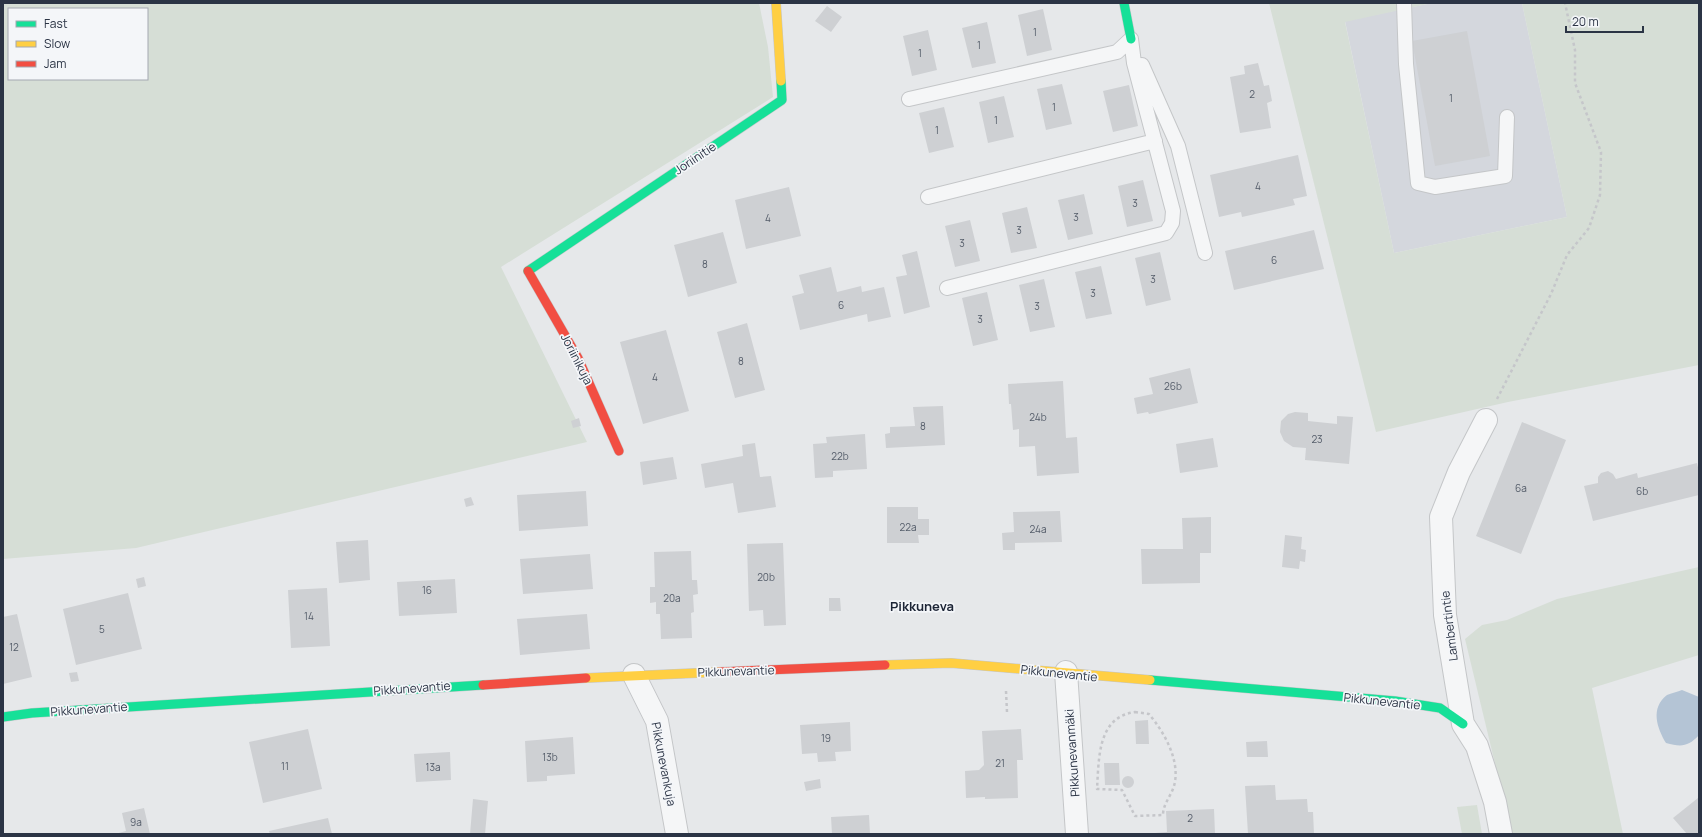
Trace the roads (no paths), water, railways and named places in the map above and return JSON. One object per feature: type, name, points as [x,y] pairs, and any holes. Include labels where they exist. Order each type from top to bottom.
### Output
[{"type":"street","name":"Joriinitie","points":[[528,271],[782,100],[776,3]]},
{"type":"street","points":[[1124,3],[1130,39]]},
{"type":"street","name":"Joriinikuja","points":[[528,271],[578,358],[619,451]]},
{"type":"street","name":"Lambertintie","points":[[1486,420],[1459,472],[1441,517],[1445,615],[1463,724],[1477,746],[1495,802],[1501,834]]},
{"type":"street","name":"Pikkunevantie","points":[[3,717],[56,711],[634,675],[951,663],[1066,672],[1111,678],[1395,701],[1440,708],[1463,724]]},
{"type":"street","name":"Pikkunevanmäki","points":[[1066,672],[1077,834]]},
{"type":"street","name":"Pikkunevankuja","points":[[634,675],[657,721],[678,834]]},
{"type":"lane","points":[[1404,3],[1406,64],[1418,183],[1435,187],[1506,176],[1507,116]]},
{"type":"lane","points":[[909,99],[1117,52],[1130,39]]},
{"type":"lane","points":[[947,288],[1166,233],[1172,223],[1173,211],[1134,63],[1130,39]]},
{"type":"lane","points":[[1130,39],[1178,146],[1205,253]]},
{"type":"lane","points":[[928,197],[1155,141]]},
{"type":"water","points":[[1682,690],[1699,697],[1699,735],[1688,744],[1684,745],[1666,743],[1658,725],[1658,706],[1667,695]]},
{"type":"district","name":"Pikkuneva","points":[[922,606]]}]
